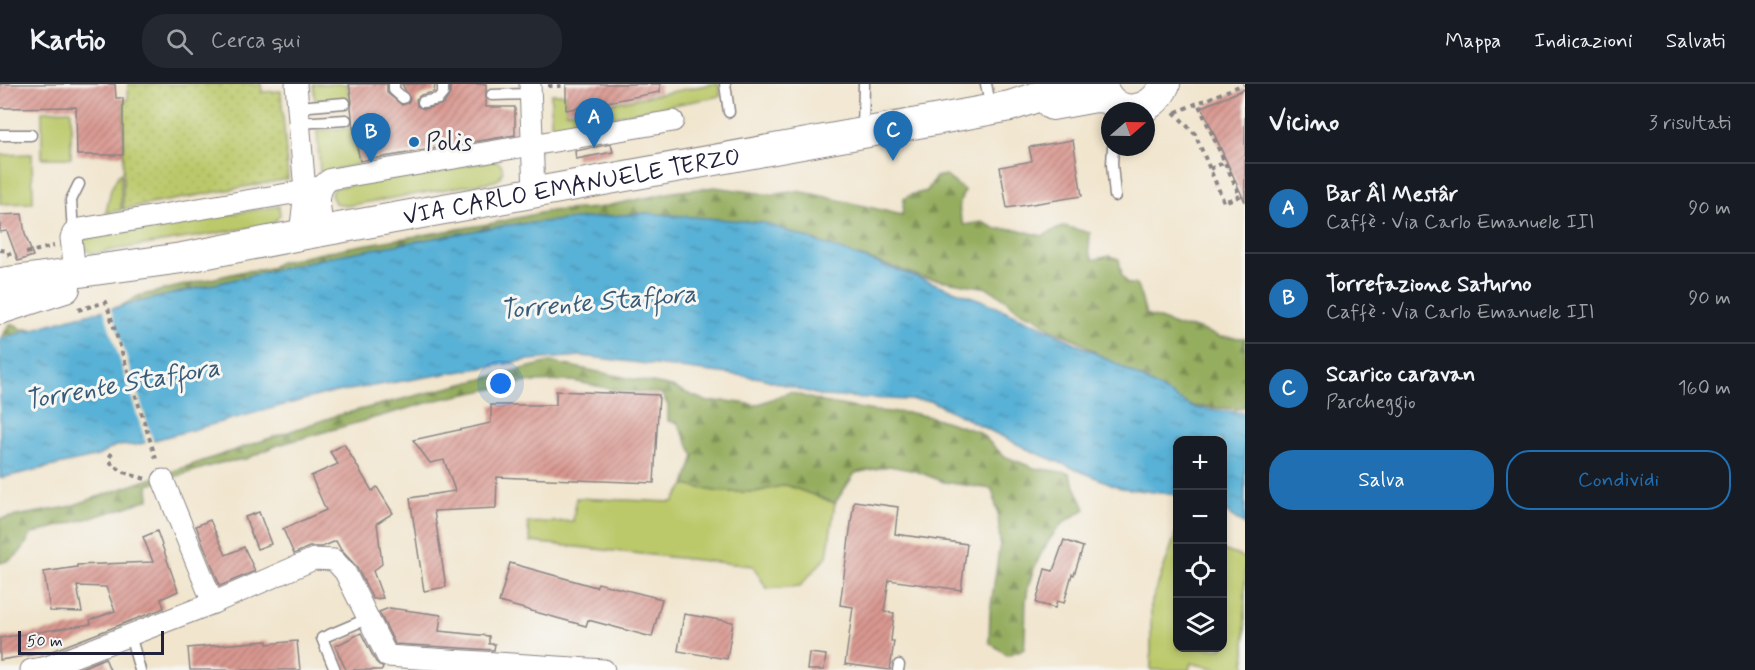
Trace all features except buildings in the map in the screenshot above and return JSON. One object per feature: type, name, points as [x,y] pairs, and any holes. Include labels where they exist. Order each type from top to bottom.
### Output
[{"type":"main road","name":"VIA CARLO EMANUELE TERZO","points":[[6,271],[75,272],[133,266],[863,133],[996,100],[1076,84]]},
{"type":"main road","name":"VIA CARLO EMANUELE TERZO","points":[[996,100],[1039,106],[1096,97],[1112,100],[1136,110],[1154,102],[1176,98]]},
{"type":"main road","name":"VIA CARLO EMANUELE TERZO","points":[[0,309],[133,266]]},
{"type":"street","points":[[296,84],[298,115],[313,188],[312,232]]},
{"type":"street","points":[[534,192],[532,144],[537,88]]},
{"type":"street","points":[[75,272],[71,243],[74,233],[88,226],[313,188],[331,179],[673,121]]},
{"type":"street","points":[[165,486],[213,603]]},
{"type":"street","points":[[42,669],[213,603],[314,559],[334,560],[345,572],[390,663],[604,670]]},
{"type":"lane","points":[[394,84],[394,90],[403,98]]},
{"type":"lane","points":[[423,102],[438,99],[443,93],[443,84]]},
{"type":"lane","points":[[725,84],[729,112]]},
{"type":"lane","points":[[863,133],[864,84]]},
{"type":"lane","points":[[492,95],[537,88]]},
{"type":"lane","points":[[298,115],[345,111],[298,115]]},
{"type":"lane","points":[[0,135],[31,135]]},
{"type":"lane","points":[[1112,156],[1115,196]]},
{"type":"lane","points":[[74,233],[71,200],[80,184]]},
{"type":"lane","points":[[335,670],[322,638],[369,618]]},
{"type":"lane","points":[[130,635],[140,670]]},
{"type":"path","points":[[1176,98],[1244,84]]},
{"type":"path","points":[[537,88],[562,86]]},
{"type":"path","points":[[1176,98],[1225,162],[1240,196],[1224,202],[1195,134],[1176,98]]},
{"type":"path","points":[[1210,169],[1225,162]]},
{"type":"path","points":[[0,250],[8,251],[6,271]]},
{"type":"path","points":[[106,305],[165,486]]},
{"type":"path","points":[[112,453],[109,458],[112,465],[136,478],[165,486]]},
{"type":"green space","points":[[128,84],[261,84],[262,92],[281,91],[288,179],[123,209],[124,100],[128,100]]},
{"type":"green space","points":[[313,84],[348,84],[349,100],[315,103]]},
{"type":"green space","points":[[718,84],[721,96],[551,128],[551,94],[565,94],[566,112]]},
{"type":"green space","points":[[71,110],[71,158],[42,158],[42,111]]},
{"type":"green space","points":[[352,128],[359,164],[320,173],[317,130]]},
{"type":"green space","points":[[32,154],[33,203],[0,204],[0,155]]},
{"type":"green space","points":[[495,160],[501,164],[503,171],[499,179],[495,181],[345,206],[335,203],[331,195],[333,188]]},
{"type":"green space","points":[[121,173],[121,210],[106,213],[111,189]]},
{"type":"green space","points":[[945,175],[965,191],[959,208],[964,225],[982,222],[997,229],[1016,229],[1042,236],[1064,226],[1090,233],[1089,251],[1093,260],[1110,256],[1119,259],[1122,276],[1127,284],[1135,284],[1138,288],[1148,316],[1180,327],[1196,328],[1220,337],[1245,338],[1245,408],[1188,406],[1116,372],[1094,351],[1077,340],[1051,329],[1035,317],[1019,311],[988,288],[922,277],[862,257],[833,252],[0,340],[10,324],[21,329],[36,329],[120,307],[138,296],[245,271],[266,269],[277,263],[345,248],[494,223],[549,211],[597,208],[673,192],[715,187],[772,195],[796,191],[902,215],[904,199],[910,195],[927,191],[936,177]]},
{"type":"green space","points":[[279,206],[280,215],[273,224],[95,253],[87,251],[84,244],[84,238]]},
{"type":"green space","points":[[550,362],[672,387],[708,402],[727,401],[756,405],[790,392],[823,402],[935,418],[979,432],[1004,456],[1034,468],[1069,473],[1085,509],[1061,525],[1043,551],[1033,571],[1027,592],[1024,649],[1007,655],[989,642],[990,612],[1000,543],[998,514],[992,489],[944,482],[916,471],[889,466],[855,473],[835,503],[786,485],[755,492],[719,492],[685,485],[694,456],[678,423],[668,421],[668,405],[661,393],[621,391],[573,381],[527,382],[441,399],[278,445],[246,459],[220,463],[148,485],[149,499],[31,534],[19,553],[0,563],[0,519],[68,507],[335,416]]},
{"type":"green space","points":[[685,485],[719,492],[755,492],[786,485],[835,503],[827,556],[800,586],[767,589],[753,566],[531,542],[527,523],[573,521],[576,498],[673,502]]},
{"type":"green space","points":[[1173,542],[1173,652],[1227,652],[1227,551],[1245,558],[1245,670],[1222,670],[1191,663],[1189,670],[1151,670],[1151,604]]},
{"type":"water","name":"Torrente Staffora","points":[[646,213],[765,223],[981,300],[1045,328],[1115,363],[1194,408],[1245,413],[1245,525],[1227,513],[1227,436],[1173,436],[1173,494],[1121,488],[1029,450],[931,401],[822,396],[761,378],[582,356],[528,360],[325,394],[136,445],[115,446],[98,456],[0,478],[0,339],[71,318],[333,256],[507,225]]},
{"type":"pier","points":[[110,306],[154,444],[147,446],[103,307]]},
{"type":"place","name":"Polis","points":[[414,142]]},
{"type":"place","name":"Bar Âl Mestâr","points":[[594,148]]},
{"type":"place","name":"Scarico caravan","points":[[893,161]]},
{"type":"place","name":"Torrefazione Saturno","points":[[371,163]]}]
